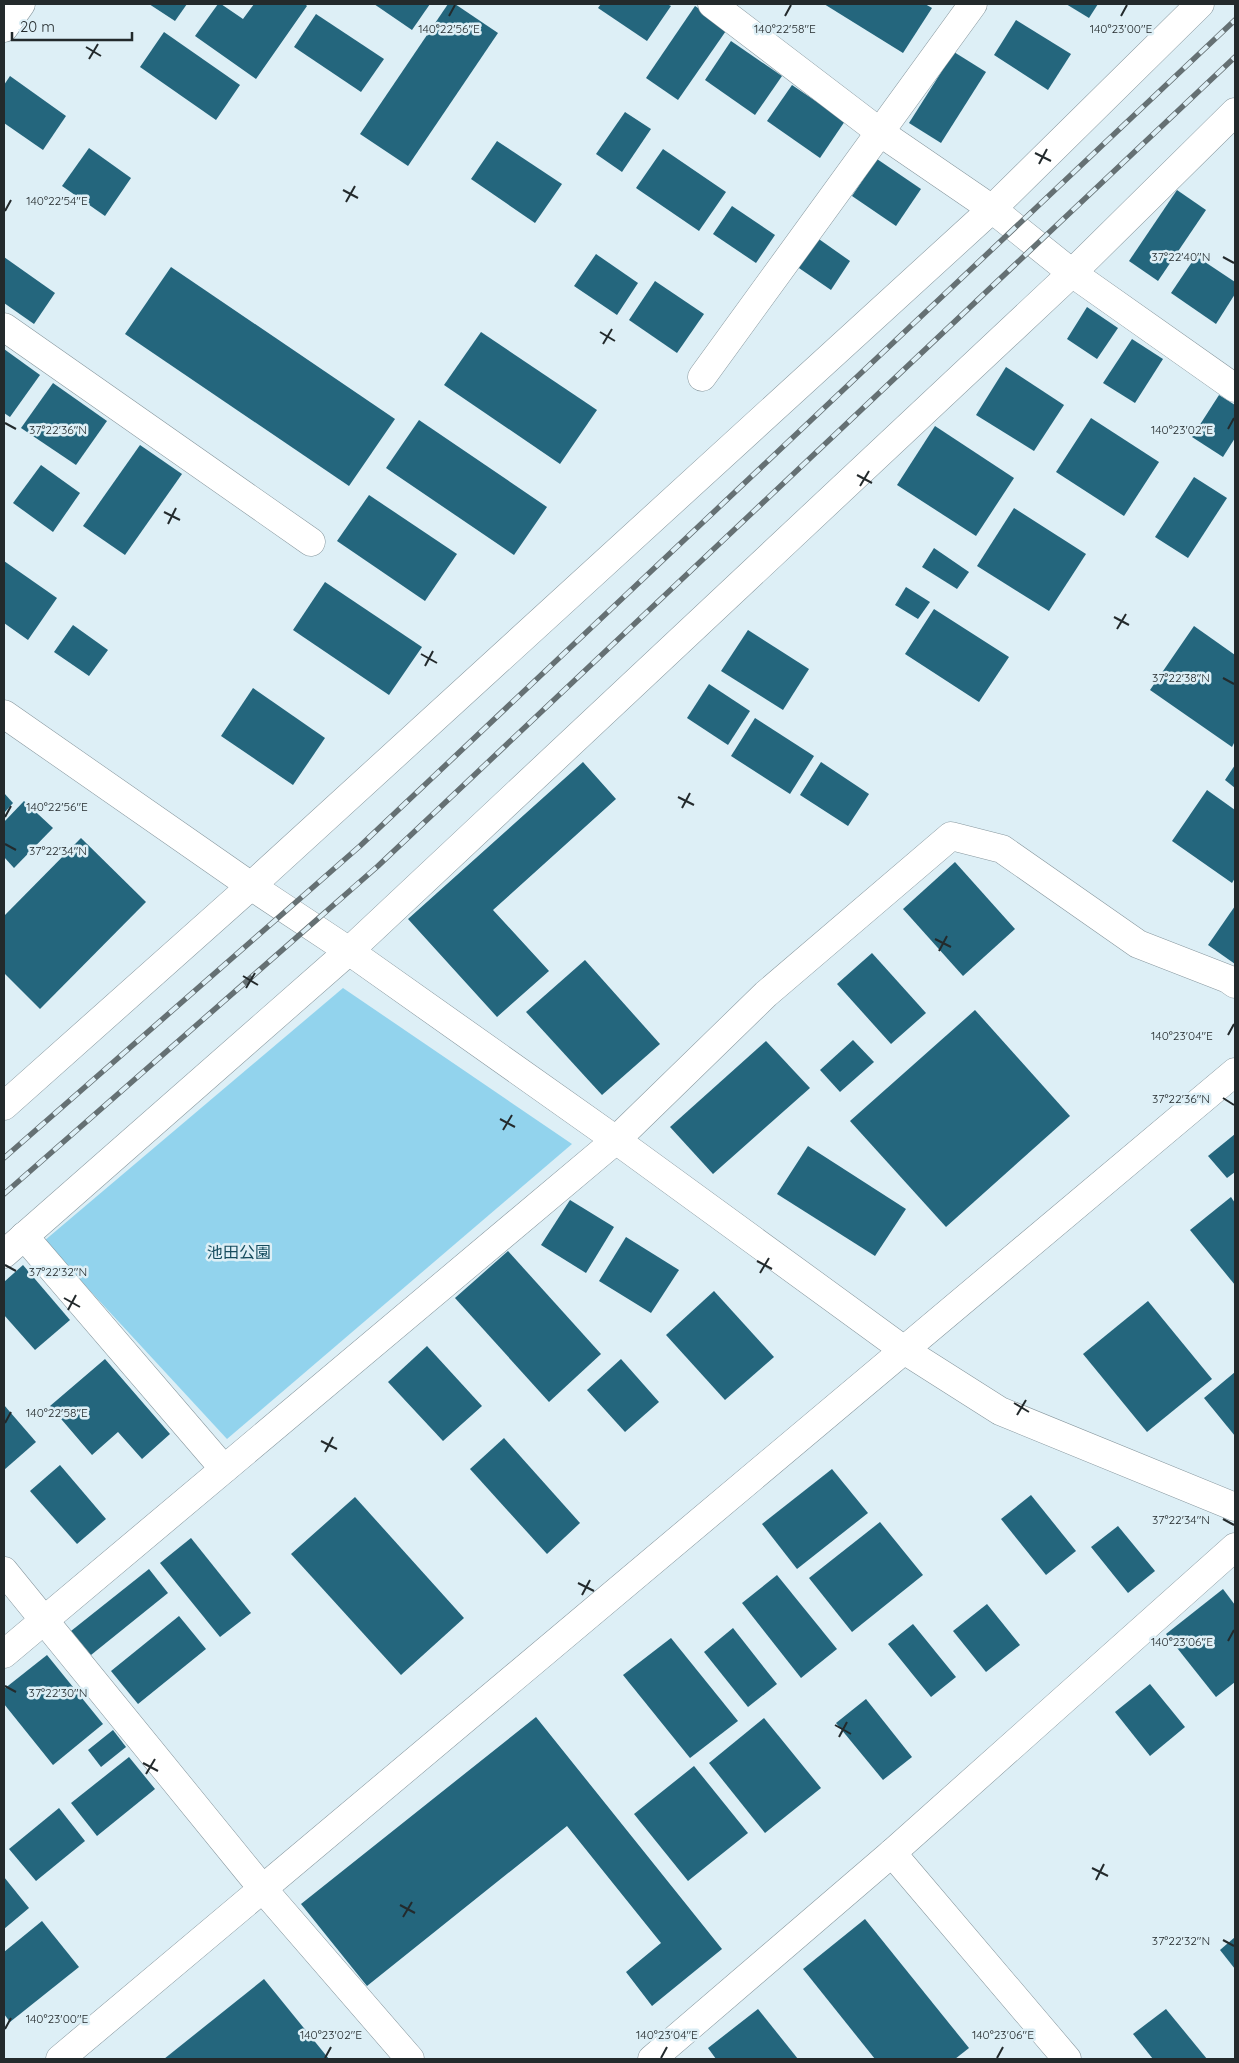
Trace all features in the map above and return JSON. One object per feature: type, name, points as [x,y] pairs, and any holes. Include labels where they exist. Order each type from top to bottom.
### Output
[{"type":"street","points":[[4,28],[21,4]]},
{"type":"street","points":[[712,4],[881,133],[992,209],[1072,273],[1235,388]]},
{"type":"street","points":[[702,377],[974,4]]},
{"type":"street","points":[[4,1106],[251,886],[992,209],[1200,4]]},
{"type":"street","points":[[4,1254],[349,951],[1072,273],[1235,112]]},
{"type":"street","points":[[4,327],[311,542]]},
{"type":"street","points":[[4,714],[251,886],[349,951],[616,1140],[904,1350],[1000,1411],[1235,1507]]},
{"type":"street","points":[[4,1654],[616,1140],[766,994],[951,836],[1002,849],[1138,944],[1228,979],[1235,984]]},
{"type":"street","points":[[60,2059],[1235,1072]]},
{"type":"street","points":[[24,1236],[224,1469]]},
{"type":"street","points":[[652,2059],[892,1854],[1235,1547]]},
{"type":"street","points":[[4,1571],[262,1888],[410,2059]]},
{"type":"street","points":[[892,1854],[1066,2059]]},
{"type":"green space","name":"池田公園","points":[[343,988],[572,1144],[227,1439],[44,1241]]},
{"type":"building","points":[[149,4],[187,4],[175,21]]},
{"type":"building","points":[[218,4],[221,4],[243,19],[254,4],[305,4],[307,6],[256,79],[195,36]]},
{"type":"building","points":[[374,4],[430,4],[412,30]]},
{"type":"building","points":[[448,4],[455,4],[498,33],[408,166],[360,134]]},
{"type":"building","points":[[601,4],[667,4],[671,6],[647,41],[598,8]]},
{"type":"building","points":[[824,4],[925,4],[932,8],[903,53]]},
{"type":"building","points":[[1066,4],[1098,4],[1089,18]]},
{"type":"building","points":[[695,6],[728,28],[678,100],[646,78]]},
{"type":"building","points":[[316,14],[384,59],[361,92],[294,47]]},
{"type":"building","points":[[1016,20],[1071,54],[1048,90],[994,55]]},
{"type":"building","points":[[164,32],[240,85],[216,120],[140,67]]},
{"type":"building","points":[[731,41],[782,76],[755,115],[705,80]]},
{"type":"building","points":[[954,52],[986,72],[941,143],[909,123]]},
{"type":"building","points":[[10,76],[66,116],[43,150],[4,123],[4,85]]},
{"type":"building","points":[[792,85],[845,121],[820,158],[767,121]]},
{"type":"building","points":[[625,112],[651,129],[622,172],[596,154]]},
{"type":"building","points":[[497,141],[562,184],[535,223],[471,179]]},
{"type":"building","points":[[89,148],[131,178],[105,216],[62,186]]},
{"type":"building","points":[[663,149],[726,192],[699,231],[636,188]]},
{"type":"building","points":[[877,159],[921,189],[896,226],[852,196]]},
{"type":"building","points":[[1177,190],[1206,210],[1158,281],[1129,261]]},
{"type":"building","points":[[732,206],[775,235],[756,263],[713,234]]},
{"type":"building","points":[[816,237],[850,261],[831,290],[796,266]]},
{"type":"building","points":[[596,254],[638,283],[617,315],[574,286]]},
{"type":"building","points":[[1196,256],[1235,282],[1235,294],[1216,324],[1171,293]]},
{"type":"building","points":[[4,257],[55,293],[34,324],[4,303]]},
{"type":"building","points":[[171,267],[395,419],[349,486],[125,334]]},
{"type":"building","points":[[655,281],[704,314],[677,353],[629,320]]},
{"type":"building","points":[[1087,307],[1118,328],[1097,359],[1067,339]]},
{"type":"building","points":[[481,332],[597,410],[560,464],[444,385]]},
{"type":"building","points":[[1132,339],[1163,359],[1135,403],[1103,383]]},
{"type":"building","points":[[4,349],[40,375],[10,417],[4,413]]},
{"type":"building","points":[[1006,367],[1064,405],[1034,451],[976,415]]},
{"type":"building","points":[[53,383],[107,421],[76,465],[21,428]]},
{"type":"building","points":[[1219,395],[1235,405],[1235,438],[1223,457],[1192,437]]},
{"type":"building","points":[[1091,418],[1159,462],[1124,516],[1056,472]]},
{"type":"building","points":[[419,420],[547,507],[514,555],[386,468]]},
{"type":"building","points":[[935,426],[1014,478],[976,536],[897,485]]},
{"type":"building","points":[[140,445],[182,474],[125,555],[83,526]]},
{"type":"building","points":[[41,465],[80,493],[53,532],[13,503]]},
{"type":"building","points":[[1194,477],[1227,498],[1188,558],[1155,537]]},
{"type":"building","points":[[369,495],[457,554],[425,601],[337,541]]},
{"type":"building","points":[[1014,508],[1086,554],[1049,611],[977,566]]},
{"type":"building","points":[[934,548],[969,572],[957,589],[922,567]]},
{"type":"building","points":[[4,561],[57,598],[28,640],[4,623]]},
{"type":"building","points":[[325,582],[422,647],[389,695],[293,630]]},
{"type":"building","points":[[906,587],[930,602],[918,619],[895,605]]},
{"type":"building","points":[[934,609],[1009,657],[979,702],[905,654]]},
{"type":"building","points":[[73,625],[108,650],[89,676],[54,652]]},
{"type":"building","points":[[1194,626],[1235,655],[1235,741],[1232,747],[1150,690]]},
{"type":"building","points":[[748,630],[809,669],[783,710],[721,671]]},
{"type":"building","points":[[709,684],[750,711],[728,745],[687,718]]},
{"type":"building","points":[[253,688],[325,738],[293,785],[221,736]]},
{"type":"building","points":[[755,718],[814,756],[790,794],[731,756]]},
{"type":"building","points":[[583,762],[616,799],[493,910],[549,971],[497,1017],[408,919]]},
{"type":"building","points":[[821,762],[869,794],[848,826],[800,795]]},
{"type":"building","points":[[1235,765],[1235,788],[1225,780]]},
{"type":"building","points":[[1207,790],[1235,810],[1235,878],[1232,883],[1172,841]]},
{"type":"building","points":[[4,793],[13,803],[4,813]]},
{"type":"building","points":[[24,801],[53,828],[14,868],[4,857],[4,822]]},
{"type":"building","points":[[81,838],[146,902],[40,1009],[4,973],[4,916]]},
{"type":"building","points":[[955,862],[1015,929],[963,976],[903,909]]},
{"type":"building","points":[[1235,906],[1235,964],[1208,945]]},
{"type":"building","points":[[872,953],[926,1013],[891,1044],[837,984]]},
{"type":"building","points":[[585,960],[660,1044],[602,1095],[526,1012]]},
{"type":"building","points":[[975,1010],[1070,1116],[946,1227],[850,1121]]},
{"type":"building","points":[[853,1040],[874,1062],[840,1092],[820,1070]]},
{"type":"building","points":[[766,1041],[810,1088],[713,1174],[670,1127]]},
{"type":"building","points":[[1235,1134],[1235,1172],[1227,1178],[1208,1156]]},
{"type":"building","points":[[808,1146],[906,1209],[875,1256],[777,1194]]},
{"type":"building","points":[[1231,1197],[1235,1203],[1235,1285],[1190,1230]]},
{"type":"building","points":[[570,1200],[614,1227],[586,1273],[541,1245]]},
{"type":"building","points":[[626,1237],[679,1270],[651,1313],[599,1281]]},
{"type":"building","points":[[508,1251],[601,1354],[549,1402],[455,1298]]},
{"type":"building","points":[[23,1265],[70,1320],[35,1350],[4,1315],[4,1282]]},
{"type":"building","points":[[714,1291],[774,1357],[725,1400],[666,1335]]},
{"type":"building","points":[[1148,1301],[1212,1379],[1147,1432],[1083,1354]]},
{"type":"building","points":[[427,1346],[482,1406],[443,1441],[388,1382]]},
{"type":"building","points":[[105,1359],[170,1434],[142,1459],[118,1432],[92,1455],[50,1406]]},
{"type":"building","points":[[621,1359],[659,1402],[625,1432],[587,1390]]},
{"type":"building","points":[[1235,1372],[1235,1436],[1204,1398]]},
{"type":"building","points":[[4,1405],[36,1442],[4,1470]]},
{"type":"building","points":[[504,1438],[580,1523],[547,1554],[470,1469]]},
{"type":"building","points":[[60,1465],[106,1519],[77,1544],[30,1491]]},
{"type":"building","points":[[832,1469],[868,1513],[797,1569],[762,1524]]},
{"type":"building","points":[[1031,1495],[1076,1551],[1046,1575],[1001,1519]]},
{"type":"building","points":[[355,1497],[464,1618],[401,1675],[291,1554]]},
{"type":"building","points":[[880,1522],[923,1575],[852,1632],[809,1578]]},
{"type":"building","points":[[1118,1526],[1155,1571],[1128,1593],[1091,1547]]},
{"type":"building","points":[[191,1538],[251,1613],[220,1637],[160,1563]]},
{"type":"building","points":[[149,1569],[168,1593],[91,1655],[71,1631]]},
{"type":"building","points":[[777,1575],[837,1649],[801,1678],[742,1603]]},
{"type":"building","points":[[1223,1589],[1235,1605],[1235,1682],[1216,1697],[1166,1634]]},
{"type":"building","points":[[987,1604],[1020,1645],[986,1672],[953,1631]]},
{"type":"building","points":[[179,1616],[206,1649],[138,1704],[111,1671]]},
{"type":"building","points":[[913,1624],[956,1677],[931,1697],[888,1644]]},
{"type":"building","points":[[733,1628],[777,1684],[748,1707],[704,1652]]},
{"type":"building","points":[[671,1638],[738,1721],[690,1758],[623,1675]]},
{"type":"building","points":[[47,1655],[103,1724],[53,1765],[4,1704],[4,1689]]},
{"type":"building","points":[[1150,1684],[1185,1727],[1150,1756],[1115,1712]]},
{"type":"building","points":[[866,1699],[912,1757],[883,1780],[836,1723]]},
{"type":"building","points":[[536,1717],[722,1949],[652,2006],[626,1972],[661,1943],[567,1826],[367,1986],[301,1904]]},
{"type":"building","points":[[764,1718],[821,1788],[765,1833],[709,1763]]},
{"type":"building","points":[[113,1730],[126,1747],[101,1767],[88,1750]]},
{"type":"building","points":[[129,1757],[155,1789],[97,1836],[71,1803]]},
{"type":"building","points":[[694,1766],[748,1833],[688,1881],[634,1814]]},
{"type":"building","points":[[59,1808],[85,1841],[36,1881],[9,1849]]},
{"type":"building","points":[[4,1877],[29,1908],[4,1929]]},
{"type":"building","points":[[865,1919],[969,2048],[955,2059],[875,2059],[803,1969]]},
{"type":"building","points":[[42,1921],[79,1967],[10,2022],[4,2014],[4,1952]]},
{"type":"building","points":[[1235,1937],[1235,1969],[1220,1950]]},
{"type":"building","points":[[264,1979],[329,2059],[164,2059]]},
{"type":"building","points":[[758,2009],[798,2059],[716,2059],[708,2048]]},
{"type":"building","points":[[1166,2009],[1207,2059],[1153,2059],[1133,2034]]},
{"type":"railway","points":[[4,1158],[360,846],[1235,20]]},
{"type":"railway","points":[[4,1194],[378,866],[1235,57]]}]
